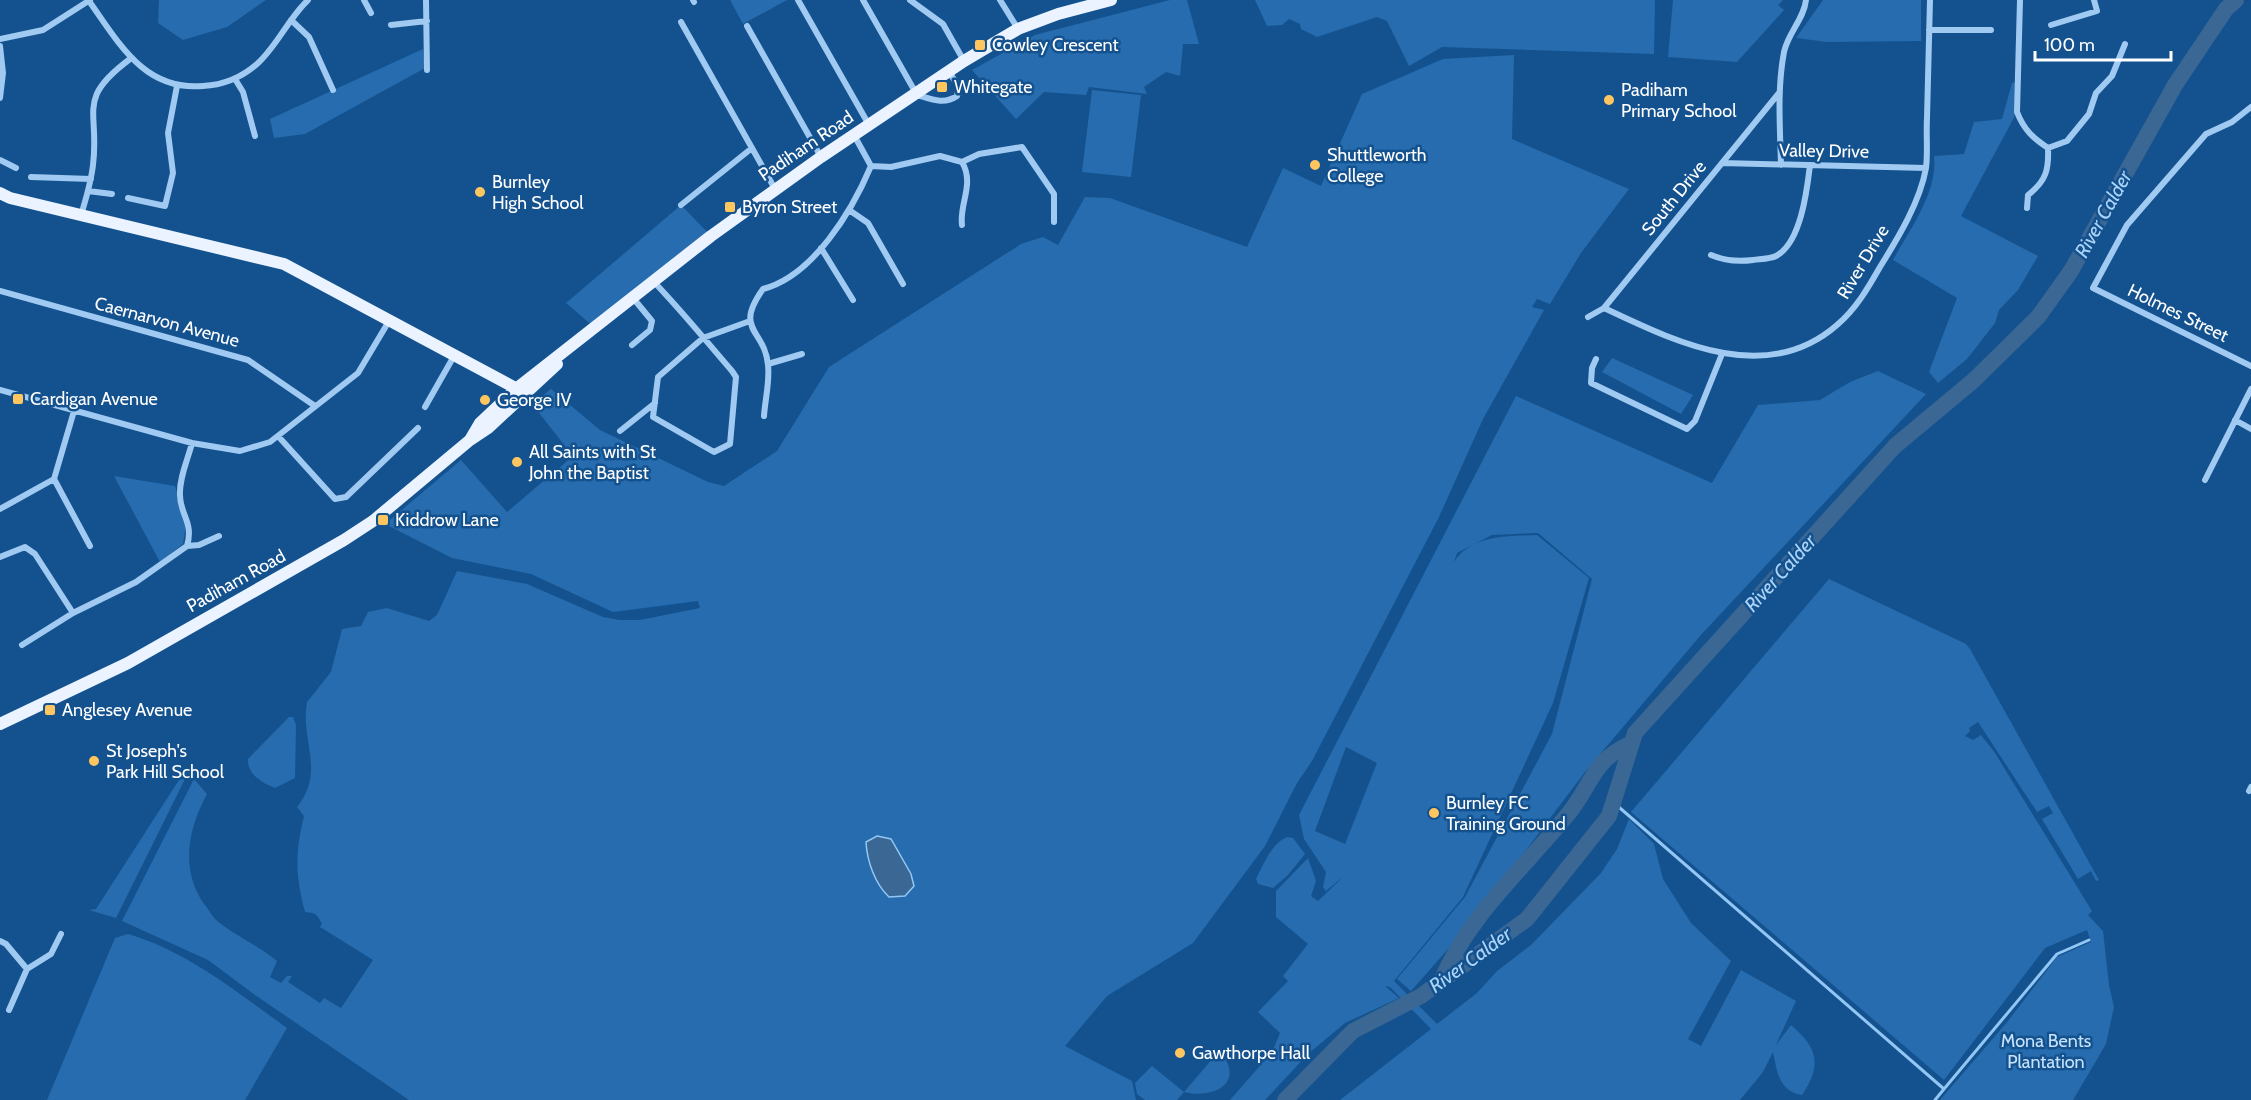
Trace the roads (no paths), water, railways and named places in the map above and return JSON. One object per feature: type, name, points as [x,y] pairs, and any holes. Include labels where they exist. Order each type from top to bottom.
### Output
[{"type":"main road","name":"Padiham Road","points":[[0,724],[128,663],[310,561],[372,521],[470,440],[480,423],[522,391],[594,327],[775,189],[964,61],[1018,29],[1058,14],[1111,0]]},
{"type":"main road","points":[[0,193],[10,198],[284,264],[522,391]]},
{"type":"street","points":[[0,39],[43,30],[90,0],[130,59],[147,73],[177,86],[212,86],[235,79],[264,57],[308,0]]},
{"type":"street","points":[[364,0],[371,13]]},
{"type":"street","points":[[426,0],[427,70]]},
{"type":"street","points":[[798,0],[869,125]]},
{"type":"street","points":[[863,0],[917,95],[935,101],[950,102],[957,96],[959,87],[949,72]]},
{"type":"street","points":[[910,0],[943,24],[964,61]]},
{"type":"street","points":[[1000,0],[1018,29]]},
{"type":"street","points":[[1781,165],[1779,93],[1785,49],[1805,11],[1806,0]]},
{"type":"street","name":"River Drive","points":[[1604,308],[1644,327],[1722,354],[1755,357],[1785,352],[1817,340],[1837,326],[1853,309],[1887,255],[1908,215],[1926,168],[1930,0]]},
{"type":"street","points":[[2020,0],[2018,112],[2022,124],[2031,136],[2048,147]]},
{"type":"street","points":[[2050,25],[2097,11],[2094,0]]},
{"type":"street","points":[[291,20],[309,37],[333,90]]},
{"type":"street","points":[[391,26],[427,21]]},
{"type":"street","points":[[681,22],[775,189]]},
{"type":"street","points":[[747,26],[821,157]]},
{"type":"street","points":[[1929,30],[1991,30]]},
{"type":"street","points":[[2048,147],[2067,141],[2089,114],[2097,93],[2112,76],[2125,44]]},
{"type":"street","points":[[0,46],[3,73],[0,98]]},
{"type":"street","points":[[81,215],[91,179],[94,155],[93,106],[96,93],[104,81],[130,59]]},
{"type":"street","points":[[235,79],[243,92],[255,135]]},
{"type":"street","points":[[128,198],[165,206],[173,173],[168,133],[177,86]]},
{"type":"street","name":"South Drive","points":[[1588,317],[1604,308],[1779,93]]},
{"type":"street","name":"Holmes Street","points":[[2251,107],[2232,122],[2206,134],[2127,225],[2093,288],[2251,366]]},
{"type":"street","points":[[854,135],[871,166]]},
{"type":"street","points":[[962,162],[979,154],[1022,147],[1054,194],[1054,222]]},
{"type":"street","points":[[2027,208],[2028,195],[2046,178],[2048,147]]},
{"type":"street","points":[[681,205],[752,148]]},
{"type":"street","points":[[871,166],[891,167],[940,156],[962,162],[967,169],[967,197],[961,217],[962,225]]},
{"type":"street","points":[[0,160],[16,168]]},
{"type":"street","name":"Valley Drive","points":[[1722,163],[1926,168]]},
{"type":"street","points":[[1711,255],[1723,260],[1742,261],[1776,256],[1787,247],[1799,224],[1810,165]]},
{"type":"street","points":[[764,416],[768,364],[750,321],[751,305],[763,289],[780,285],[821,248],[849,210],[871,166]]},
{"type":"street","points":[[31,177],[91,179]]},
{"type":"street","points":[[88,191],[112,194]]},
{"type":"street","points":[[849,210],[868,223],[903,284]]},
{"type":"street","points":[[821,248],[853,300]]},
{"type":"street","points":[[653,281],[704,338],[736,377],[730,444],[714,452],[658,422],[653,417],[658,377],[704,338],[750,321]]},
{"type":"street","name":"Caernarvon Avenue","points":[[0,291],[248,360],[315,406]]},
{"type":"street","points":[[632,297],[651,321],[650,330],[632,345]]},
{"type":"street","points":[[0,390],[192,443],[240,451],[255,448],[278,435],[358,373],[389,321]]},
{"type":"street","points":[[768,364],[802,354]]},
{"type":"street","points":[[1596,359],[1592,368],[1591,383],[1688,429],[1695,421],[1722,354]]},
{"type":"street","points":[[425,406],[454,356]]},
{"type":"street","points":[[2205,480],[2251,388]]},
{"type":"street","points":[[620,431],[655,402]]},
{"type":"street","points":[[74,411],[54,479],[90,546]]},
{"type":"street","points":[[2235,420],[2251,429]]},
{"type":"street","points":[[278,435],[335,499],[346,497],[418,428]]},
{"type":"street","points":[[187,546],[190,525],[180,498],[180,489],[192,443]]},
{"type":"street","points":[[0,508],[54,479]]},
{"type":"street","points":[[22,645],[73,613],[136,582],[187,546],[199,545],[219,536]]},
{"type":"street","points":[[0,557],[25,548],[36,554],[73,613]]},
{"type":"street","points":[[9,1010],[27,969],[51,954],[61,934]]},
{"type":"street","points":[[0,941],[6,944],[27,969]]},
{"type":"waterway","name":"River Calder","points":[[1285,1100],[1353,1031],[1421,996],[1527,919],[1609,816],[1635,733],[1895,446],[1974,380],[2038,317],[2071,271],[2175,85],[2226,9],[2236,0]]},
{"type":"waterway","points":[[1441,981],[1466,935],[1482,913],[1569,813],[1594,773],[1609,757],[1632,743]]},
{"type":"waterway","points":[[1613,802],[1944,1089],[1935,1100]]},
{"type":"waterway","points":[[1944,1089],[2057,954],[2089,940]]},
{"type":"place","name":"Cowley Crescent","points":[[980,45]]},
{"type":"place","name":"Whitegate","points":[[942,87]]},
{"type":"place","name":"Padiham Primary School","points":[[1609,100]]},
{"type":"place","name":"Shuttleworth College","points":[[1315,165]]},
{"type":"place","name":"Burnley High School","points":[[480,192]]},
{"type":"place","name":"Byron Street","points":[[730,207]]},
{"type":"place","name":"Cardigan Avenue","points":[[18,399]]},
{"type":"place","name":"George IV","points":[[485,400]]},
{"type":"place","name":"All Saints with St John the Baptist","points":[[517,462]]},
{"type":"place","name":"Kiddrow Lane","points":[[383,520]]},
{"type":"place","name":"Anglesey Avenue","points":[[50,710]]},
{"type":"place","name":"St Joseph's Park Hill School","points":[[94,761]]},
{"type":"place","name":"Burnley FC Training Ground","points":[[1434,813]]},
{"type":"place","name":"Gawthorpe Hall","points":[[1180,1053]]},
{"type":"park label","name":"Mona Bents Plantation","points":[[2046,1051]]}]
